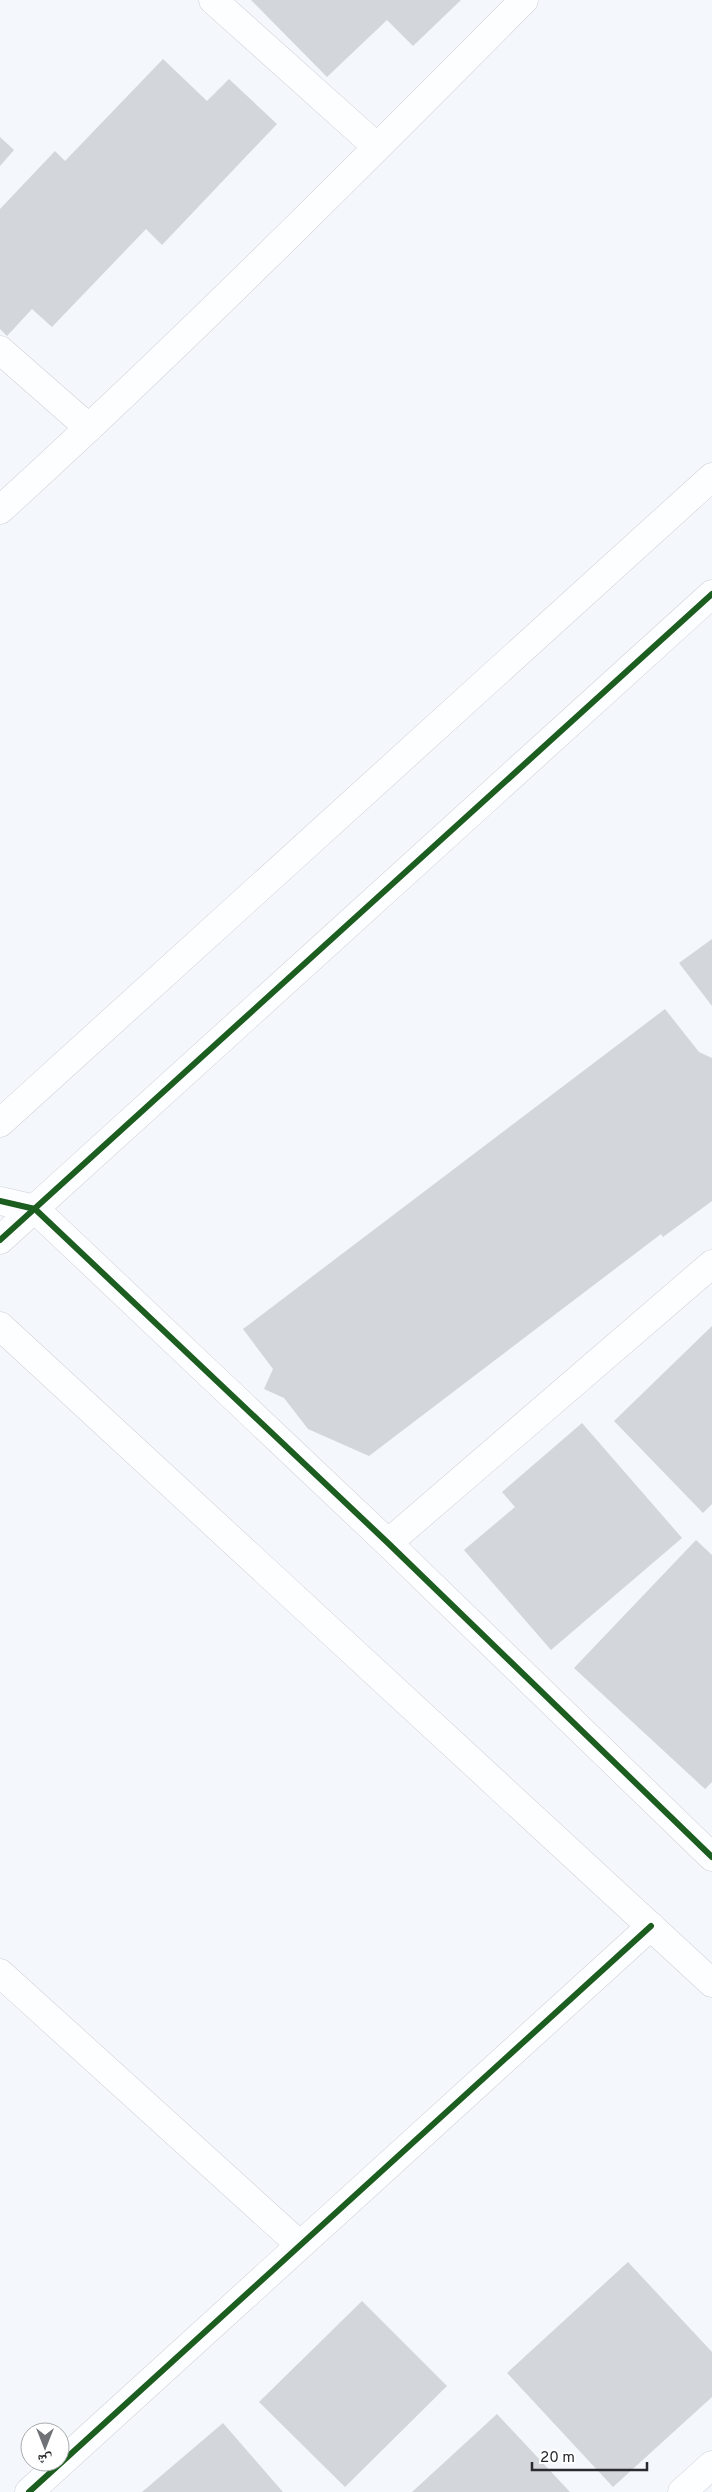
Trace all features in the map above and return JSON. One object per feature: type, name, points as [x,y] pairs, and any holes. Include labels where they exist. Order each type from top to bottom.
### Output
[{"type":"street","points":[[213,0],[377,147]]},
{"type":"street","points":[[0,510],[90,428],[524,0]]},
{"type":"street","points":[[0,350],[90,428]]},
{"type":"street","points":[[0,1123],[712,477]]},
{"type":"street","points":[[0,1240],[712,594]]},
{"type":"street","points":[[0,1201],[35,1209],[388,1543],[712,1857]]},
{"type":"street","points":[[388,1543],[712,1264]]},
{"type":"street","points":[[0,1326],[712,1983]]},
{"type":"street","points":[[44,2488],[300,2245],[650,1926]]},
{"type":"street","points":[[0,1974],[300,2245]]},
{"type":"street","points":[[682,2492],[712,2465]]},
{"type":"building","points":[[251,0],[461,0],[413,46],[387,20],[327,77]]},
{"type":"building","points":[[163,59],[207,101],[229,79],[277,124],[162,245],[146,229],[52,327],[32,309],[7,336],[0,329],[0,209],[55,151],[65,161]]},
{"type":"building","points":[[0,137],[14,150],[0,166]]},
{"type":"building","points":[[712,939],[712,1006],[679,963]]},
{"type":"building","points":[[665,1009],[699,1052],[712,1058],[712,1201],[663,1237],[661,1234],[369,1456],[308,1429],[284,1398],[264,1389],[273,1369],[243,1329]]},
{"type":"building","points":[[712,1326],[712,1504],[703,1513],[614,1421]]},
{"type":"building","points":[[582,1423],[682,1538],[551,1650],[464,1550],[515,1507],[502,1492]]},
{"type":"building","points":[[696,1540],[712,1555],[712,1782],[705,1789],[574,1668]]},
{"type":"building","points":[[628,2262],[712,2352],[712,2397],[613,2487],[507,2373]]},
{"type":"building","points":[[362,2301],[447,2386],[345,2487],[259,2402]]},
{"type":"building","points":[[497,2414],[570,2492],[412,2492]]},
{"type":"building","points":[[223,2423],[283,2492],[142,2492]]},
{"type":"cycle path","points":[[0,1240],[712,594]]},
{"type":"cycle path","points":[[0,1201],[35,1209],[388,1543],[712,1857]]},
{"type":"cycle path","points":[[29,2492],[651,1926]]}]
